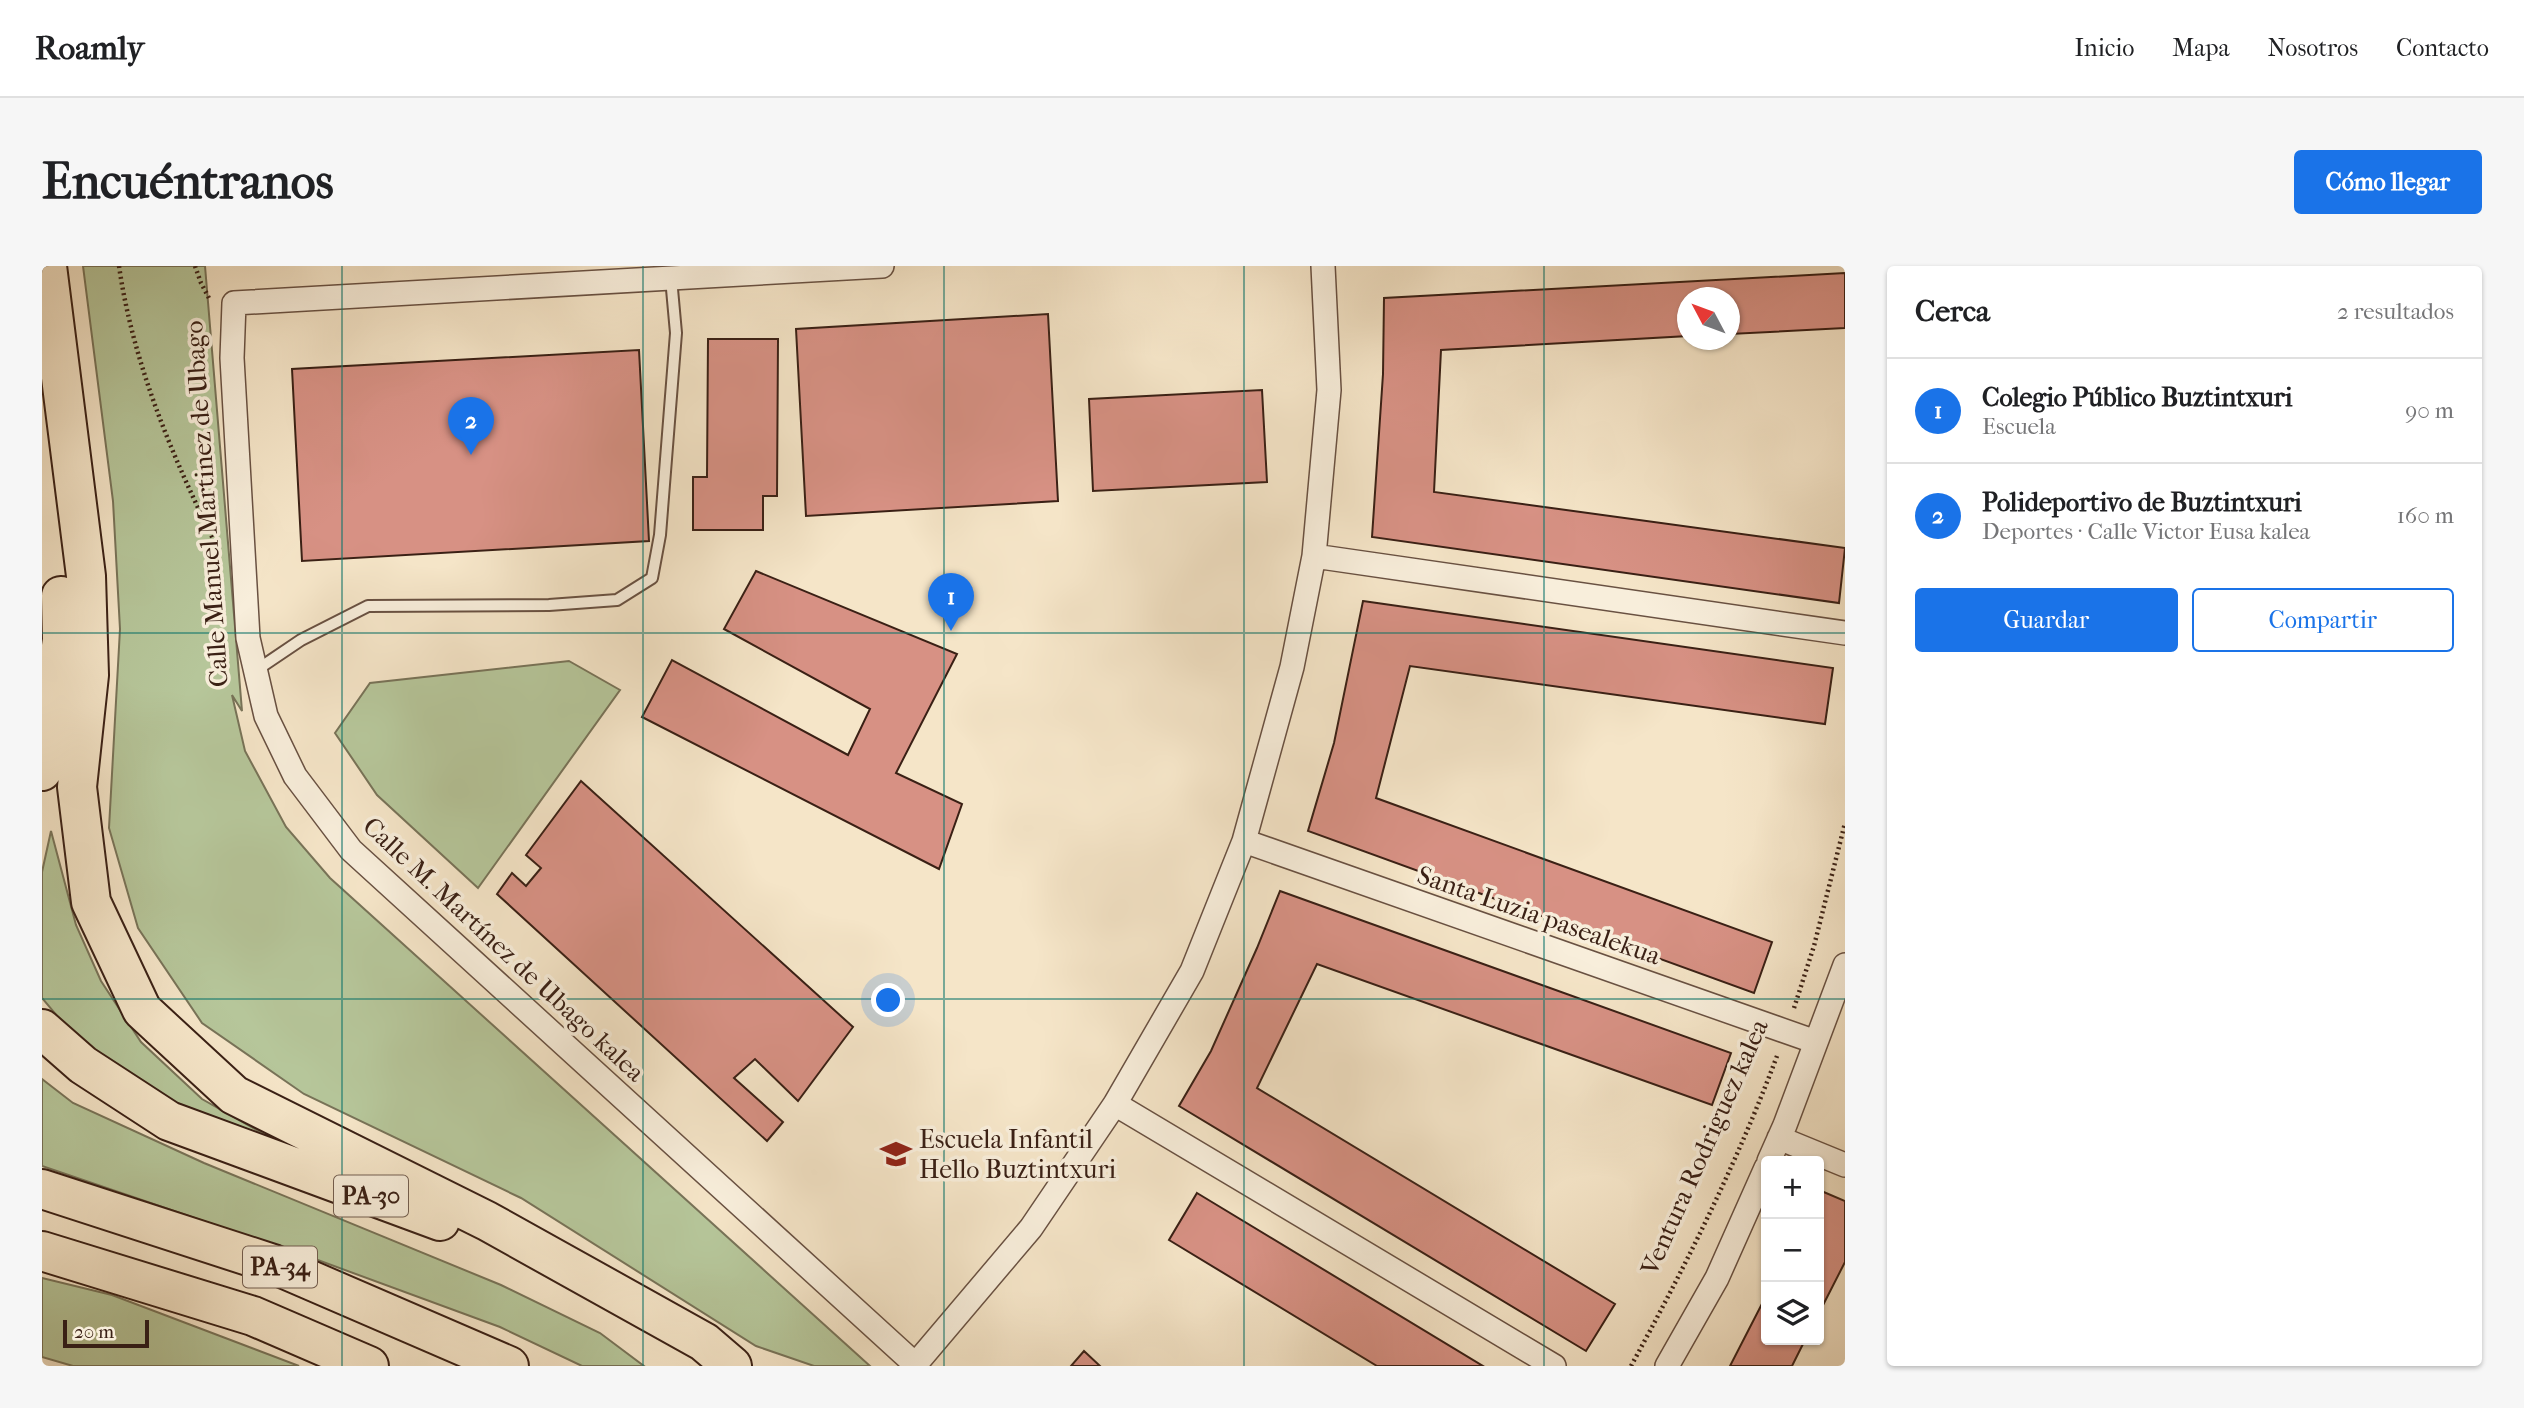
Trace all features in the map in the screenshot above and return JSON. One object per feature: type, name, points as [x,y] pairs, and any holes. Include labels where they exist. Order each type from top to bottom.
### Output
[{"type":"highway","name":"PA-30","points":[[47,266],[86,576],[89,675],[77,787],[91,902],[142,1010],[234,1095],[486,1220],[704,1342],[732,1366]]},
{"type":"highway","points":[[42,430],[61,571],[62,640],[42,771]]},
{"type":"highway","name":"PA-30","points":[[42,1029],[83,1065],[169,1121],[454,1227],[598,1296],[701,1366]]},
{"type":"highway","name":"PA-34","points":[[42,1189],[273,1264],[509,1366]]},
{"type":"highway","name":"PA-34","points":[[42,1251],[253,1316],[369,1366]]},
{"type":"street","points":[[223,302],[882,266]]},
{"type":"street","points":[[916,1366],[1031,1228],[1115,1104],[1192,971],[1244,841],[1292,667],[1314,556],[1329,390],[1324,266]]},
{"type":"street","name":"Calle M. Martínez de Ubago kalea","points":[[223,302],[233,385],[248,638],[266,716],[295,776],[351,850],[916,1366]]},
{"type":"street","points":[[1314,556],[1845,634]]},
{"type":"street","name":"Santa Luzia pasealekua","points":[[1244,841],[1816,1042]]},
{"type":"street","points":[[1771,1156],[1845,965]]},
{"type":"street","points":[[1115,1104],[1554,1366]]},
{"type":"street","points":[[1779,1138],[1845,1165]]},
{"type":"street","points":[[1667,1366],[1717,1278],[1761,1179]]},
{"type":"lane","points":[[255,671],[301,640],[368,606],[549,605],[617,600],[652,578],[660,535],[676,332],[671,278]]},
{"type":"path","points":[[118,266],[142,368],[183,478],[219,551]]},
{"type":"path","name":"Calle Manuel Martinez de Ubago","points":[[195,266],[206,295],[223,302]]},
{"type":"path","name":"Ventura Rodriguez kalea","points":[[1631,1366],[1706,1224],[1759,1104],[1817,935],[1845,823]]},
{"type":"green space","points":[[83,266],[205,266],[242,711],[232,695],[245,751],[286,827],[330,878],[870,1366],[814,1366],[756,1346],[521,1198],[304,1094],[202,1023],[138,928],[109,828],[120,629],[113,501]]},
{"type":"green space","points":[[569,661],[620,690],[478,888],[377,795],[335,733],[370,683]]},
{"type":"green space","points":[[51,831],[76,925],[101,981],[141,1042],[202,1099],[269,1137],[149,1093],[79,1042],[42,998],[42,872]]},
{"type":"green space","points":[[42,1079],[73,1103],[204,1163],[501,1285],[600,1333],[644,1366],[582,1366],[500,1327],[315,1259],[42,1166]]},
{"type":"green space","points":[[42,1278],[112,1295],[299,1366],[73,1366],[42,1357]]},
{"type":"building","points":[[1845,273],[1845,328],[1740,333],[1740,287],[1677,287],[1677,337],[1441,350],[1434,492],[1845,548],[1839,603],[1372,537],[1383,374],[1384,298]]},
{"type":"building","points":[[1048,314],[1058,501],[806,516],[796,329]]},
{"type":"building","points":[[708,339],[778,339],[777,496],[763,496],[763,530],[693,530],[693,477],[707,477]]},
{"type":"building","points":[[639,350],[649,541],[302,561],[292,369]]},
{"type":"building","points":[[1262,390],[1267,482],[1093,491],[1089,399]]},
{"type":"building","points":[[756,571],[957,654],[896,773],[962,804],[939,869],[642,717],[672,660],[848,755],[870,709],[724,629]]},
{"type":"building","points":[[1363,601],[1833,668],[1825,724],[1410,666],[1376,798],[1772,942],[1754,993],[1308,831],[1334,743]]},
{"type":"building","points":[[581,781],[853,1027],[798,1101],[755,1059],[734,1078],[783,1122],[767,1141],[497,894],[512,873],[526,886],[541,868],[526,855]]},
{"type":"building","points":[[1280,891],[1731,1053],[1712,1105],[1317,964],[1257,1088],[1615,1304],[1586,1351],[1179,1106],[1211,1051]]},
{"type":"building","points":[[1824,1192],[1845,1201],[1845,1262],[1824,1303]]},
{"type":"building","points":[[1197,1193],[1483,1366],[1377,1366],[1169,1240]]},
{"type":"building","points":[[1761,1306],[1761,1345],[1802,1345],[1792,1366],[1730,1366]]},
{"type":"building","points":[[1084,1351],[1100,1366],[1071,1366]]},
{"type":"place","name":"Polideportivo de Buztintxuri","points":[[471,455]]},
{"type":"place","name":"Colegio Público Buztintxuri","points":[[951,631]]},
{"type":"place","name":"Escuela Infantil Hello Buztintxuri","points":[[896,1154]]}]
